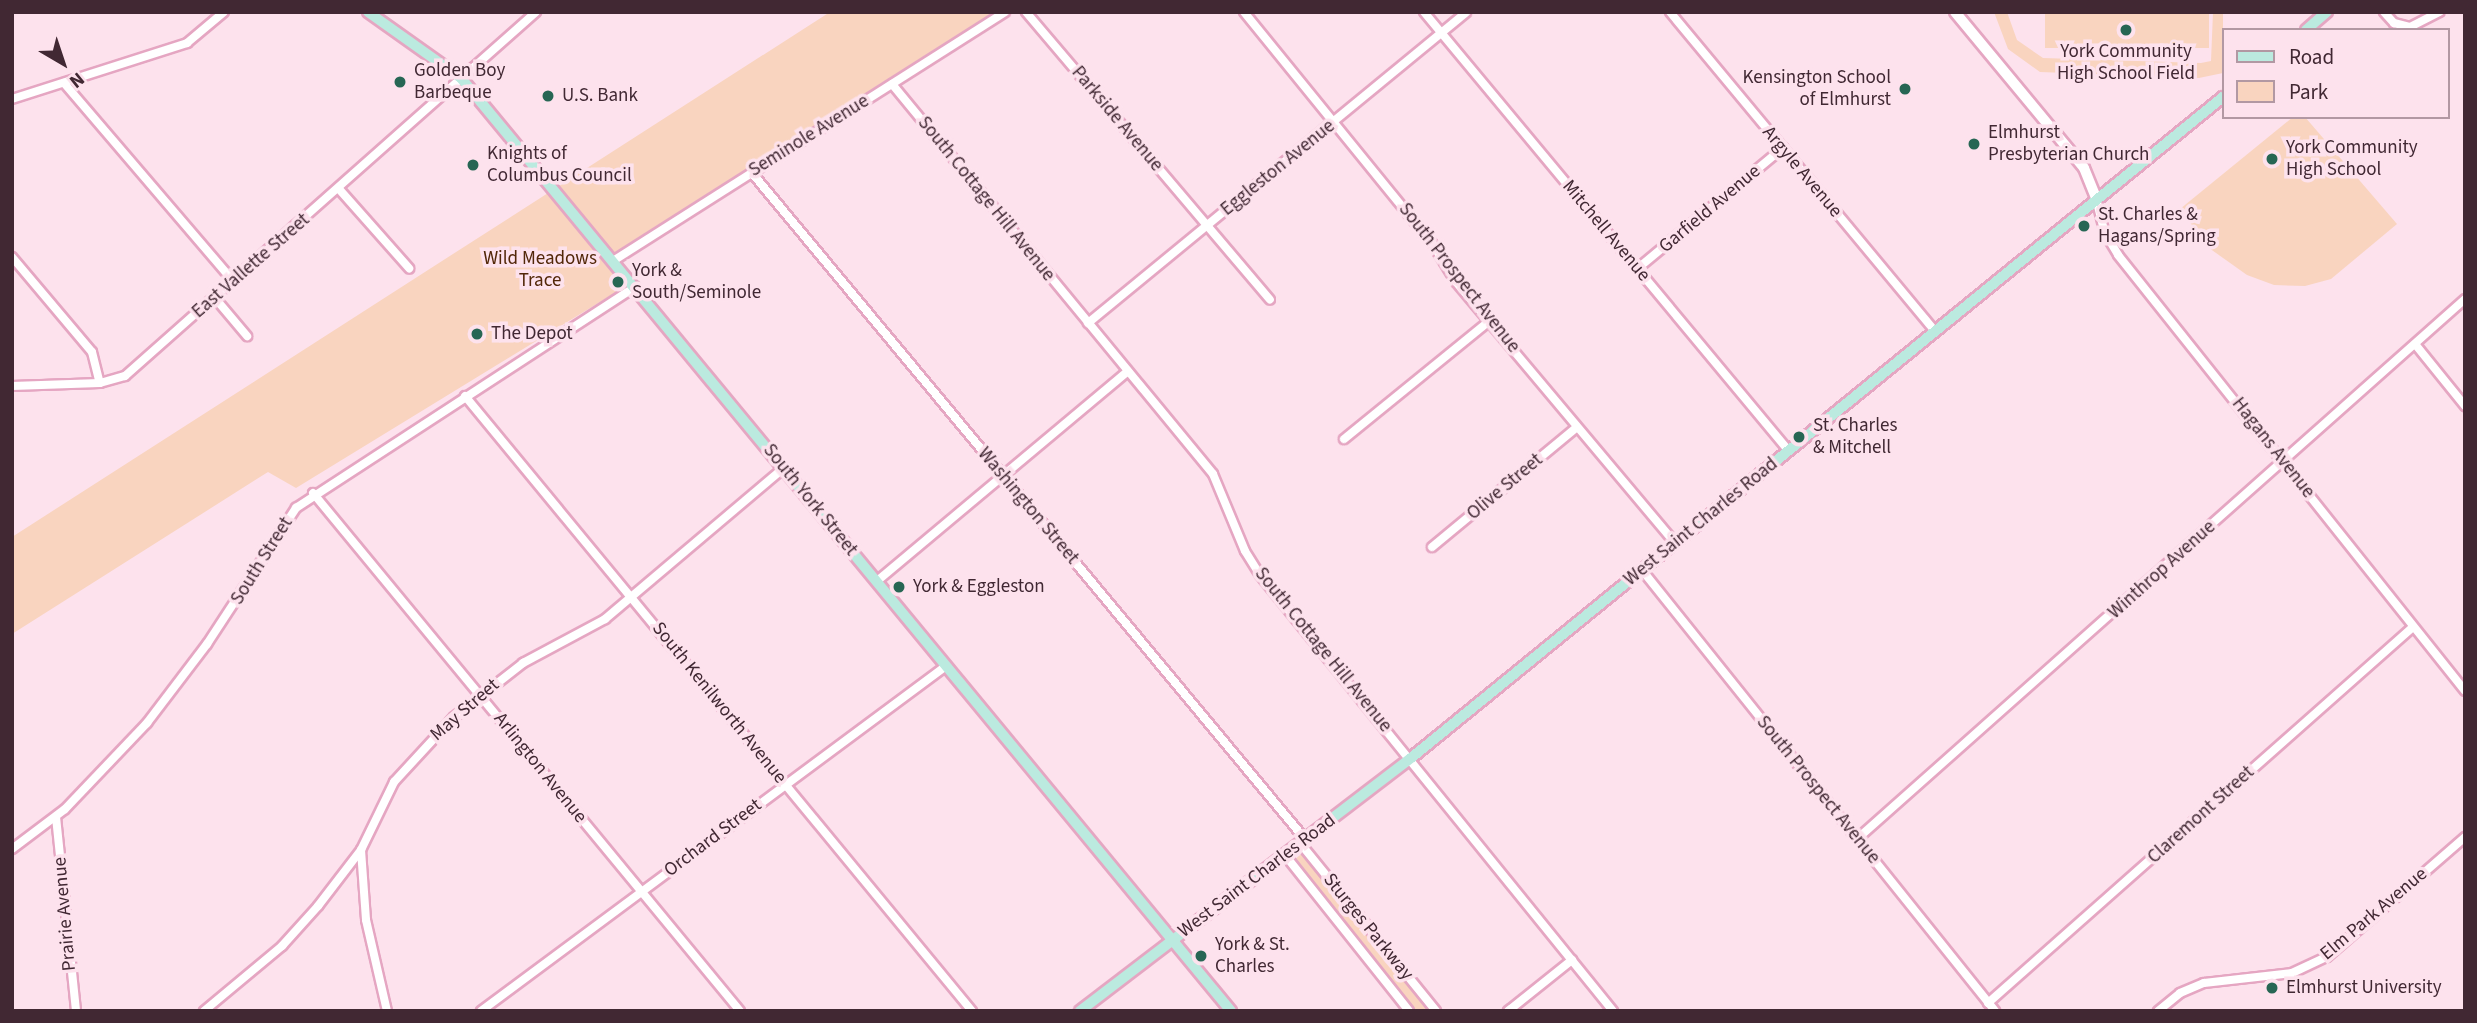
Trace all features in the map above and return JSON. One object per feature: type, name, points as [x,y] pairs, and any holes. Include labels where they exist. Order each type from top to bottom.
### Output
[{"type":"main road","name":"South York Street","points":[[368,12],[461,78],[1231,1011]]},
{"type":"main road","points":[[2307,28],[2327,12]]},
{"type":"main road","name":"West Saint Charles Road","points":[[1080,1011],[1412,758],[2222,98]]},
{"type":"street","points":[[12,99],[187,43],[224,12]]},
{"type":"street","name":"East Vallette Street","points":[[12,386],[100,383],[125,376],[536,12]]},
{"type":"street","name":"Seminole Avenue","points":[[613,261],[1005,12]]},
{"type":"street","name":"Parkside Avenue","points":[[1026,12],[1270,300]]},
{"type":"street","name":"South Prospect Avenue","points":[[1244,12],[1336,121],[1489,321],[1675,543]]},
{"type":"street","name":"Mitchell Avenue","points":[[1424,12],[1788,450]]},
{"type":"street","name":"Eggleston Avenue","points":[[1088,323],[1466,12]]},
{"type":"street","name":"Argyle Avenue","points":[[1670,12],[1935,331]]},
{"type":"street","points":[[1955,12],[2084,168],[2096,198]]},
{"type":"street","points":[[2384,12],[2394,23],[2410,27],[2439,12]]},
{"type":"street","points":[[64,83],[233,281]]},
{"type":"street","name":"South Cottage Hill Avenue","points":[[892,84],[1213,474],[1245,551],[1260,575],[1412,758],[1613,1011]]},
{"type":"street","name":"Garfield Avenue","points":[[1637,269],[1783,149]]},
{"type":"street","name":"Washington Street","points":[[752,173],[1303,841]]},
{"type":"street","points":[[339,189],[409,268]]},
{"type":"street","name":"Hagans Avenue","points":[[2096,198],[2105,233],[2118,255],[2465,691]]},
{"type":"street","points":[[12,257],[92,352],[100,383]]},
{"type":"street","name":"South Street","points":[[12,849],[56,817],[131,741],[180,683],[296,508],[313,493],[635,287]]},
{"type":"street","points":[[215,298],[247,336]]},
{"type":"street","name":"Winthrop Avenue","points":[[1857,839],[2465,299]]},
{"type":"street","points":[[1344,439],[1489,321]]},
{"type":"street","points":[[2415,344],[2465,406]]},
{"type":"street","points":[[877,582],[1128,371]]},
{"type":"street","name":"South Kenilworth Avenue","points":[[465,396],[972,1011]]},
{"type":"street","name":"Olive Street","points":[[1432,547],[1577,426]]},
{"type":"street","name":"May Street","points":[[204,1011],[296,932],[361,850],[394,782],[438,732],[479,695],[523,663],[589,630],[784,468]]},
{"type":"street","name":"Arlington Avenue","points":[[313,493],[740,1011]]},
{"type":"street","name":"South Prospect Avenue","points":[[1642,570],[1995,1011]]},
{"type":"street","name":"Claremont Street","points":[[1988,1003],[2413,627]]},
{"type":"street","name":"Orchard Street","points":[[481,1011],[946,666]]},
{"type":"street","name":"Prairie Avenue","points":[[56,817],[76,1011]]},
{"type":"street","name":"Elm Park Avenue","points":[[2158,1011],[2180,993],[2204,983],[2292,973],[2327,957],[2465,837]]},
{"type":"street","name":"Sturges Parkway","points":[[1303,841],[1436,1011]]},
{"type":"street","points":[[361,850],[366,920],[387,1011]]},
{"type":"street","name":"Sturges Parkway","points":[[1285,855],[1409,1011]]},
{"type":"street","points":[[1508,1011],[1572,960]]},
{"type":"green space","name":"Wild Meadows Trace","points":[[830,12],[1001,12],[605,260],[626,286],[296,488],[268,472],[12,634],[12,537]]},
{"type":"green space","points":[[1994,12],[2007,12],[2017,40],[2043,58],[2201,63],[2211,61],[2213,12],[2223,12],[2222,73],[2199,78],[2040,72],[2008,49]]},
{"type":"green space","name":"York Community High School Field","points":[[2045,12],[2209,12],[2209,48],[2045,48]]},
{"type":"green space","points":[[2291,119],[2307,119],[2397,224],[2331,279],[2305,286],[2274,285],[2247,275],[2209,248],[2180,209]]},
{"type":"green space","points":[[1304,852],[1428,1011],[1412,1011],[1294,860]]},
{"type":"place","name":"York Community High School Field","points":[[2126,30]]},
{"type":"place","name":"Golden Boy Barbeque","points":[[400,82]]},
{"type":"place","name":"Kensington School of Elmhurst","points":[[1905,89]]},
{"type":"place","name":"U.S. Bank","points":[[548,96]]},
{"type":"place","name":"Elmhurst Presbyterian Church","points":[[1974,144]]},
{"type":"place","name":"York Community High School","points":[[2272,159]]},
{"type":"place","name":"Knights of Columbus Council","points":[[473,165]]},
{"type":"place","name":"St. Charles & Hagans/Spring","points":[[2084,226]]},
{"type":"place","name":"York & South/Seminole","points":[[618,282]]},
{"type":"place","name":"The Depot","points":[[477,334]]},
{"type":"place","name":"St. Charles & Mitchell","points":[[1799,437]]},
{"type":"place","name":"York & Eggleston","points":[[899,587]]},
{"type":"place","name":"York & St. Charles","points":[[1201,956]]},
{"type":"place","name":"Elmhurst University","points":[[2272,988]]}]
